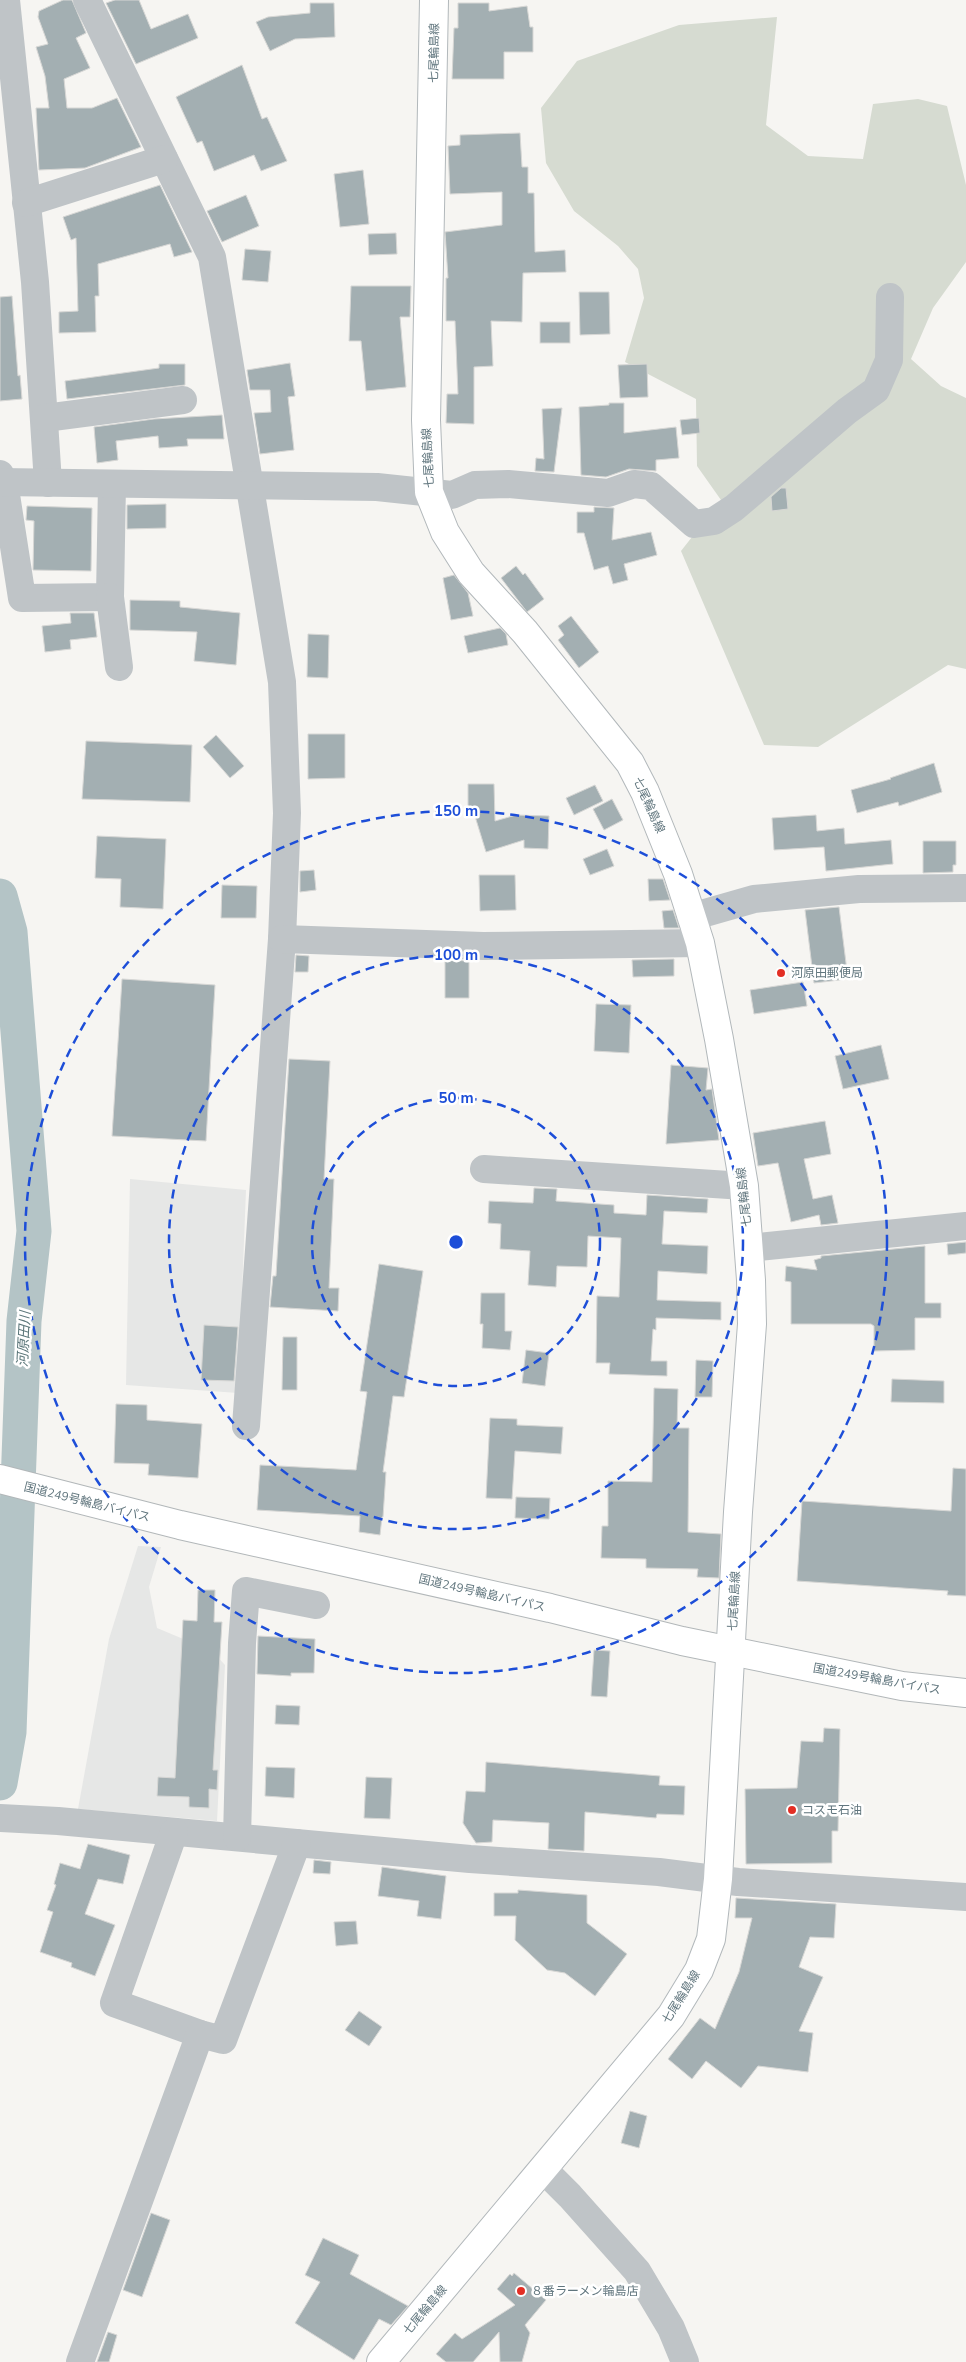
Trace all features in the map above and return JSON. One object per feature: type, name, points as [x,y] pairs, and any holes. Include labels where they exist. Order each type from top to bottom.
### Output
[{"type":"main road","name":"七尾輪島線","points":[[381,2362],[672,2016],[699,1970],[711,1939],[718,1879],[752,1324],[744,1186],[719,1039],[700,943],[678,874],[645,792],[630,763],[525,632],[471,573],[445,532],[429,492],[426,420],[434,0]]},
{"type":"main road","name":"国道249号輪島バイパス","points":[[0,1479],[101,1506],[731,1651],[902,1686],[966,1693]]},
{"type":"street","points":[[6,0],[6,69],[26,203],[35,282],[48,483]]},
{"type":"street","points":[[87,0],[212,257],[282,682],[287,813],[282,938],[246,1426]]},
{"type":"street","points":[[26,203],[164,159]]},
{"type":"street","points":[[110,597],[22,598],[1,480],[48,483],[377,487],[452,495],[475,485],[508,484],[608,493],[634,484],[651,486],[694,524],[714,521],[734,508],[847,411],[876,390],[889,360],[890,297]]},
{"type":"street","points":[[45,418],[183,400]]},
{"type":"street","points":[[112,484],[110,597],[119,667]]},
{"type":"street","points":[[691,917],[754,899],[859,889],[966,888]]},
{"type":"street","points":[[282,938],[482,946],[700,943]]},
{"type":"street","points":[[484,1169],[744,1186]]},
{"type":"street","points":[[749,1248],[966,1226]]},
{"type":"street","points":[[237,1837],[242,1643],[246,1591],[316,1605]]},
{"type":"street","points":[[0,1818],[58,1821],[470,1859],[659,1872],[738,1882],[966,1897]]},
{"type":"street","points":[[174,1832],[114,2003],[200,2034],[223,2040],[297,1843]]},
{"type":"street","points":[[80,2362],[200,2034]]},
{"type":"street","points":[[544,2170],[570,2196],[637,2271],[671,2328],[684,2362]]},
{"type":"shaded area","points":[[777,17],[766,125],[808,156],[863,159],[873,104],[918,99],[947,106],[966,185],[966,262],[933,308],[911,359],[941,386],[966,398],[966,669],[948,665],[818,747],[764,745],[681,551],[721,500],[697,466],[696,399],[625,362],[644,298],[638,269],[618,246],[574,211],[546,163],[541,108],[577,61],[679,25]]},
{"type":"shaded area","points":[[130,1179],[246,1190],[238,1393],[126,1385]]},
{"type":"shaded area","points":[[138,1546],[161,1547],[149,1587],[157,1628],[212,1651],[225,1665],[217,1821],[78,1809],[109,1639]]},
{"type":"building","points":[[63,0],[72,0],[86,33],[76,38],[90,68],[64,79],[67,108],[92,108],[117,98],[141,147],[85,168],[39,170],[36,108],[49,108],[45,76],[36,47],[48,44],[38,17],[39,11]]},
{"type":"building","points":[[115,0],[139,0],[151,29],[188,14],[198,38],[136,64],[106,3]]},
{"type":"building","points":[[310,3],[334,3],[335,37],[295,39],[270,51],[256,22],[268,17],[310,13]]},
{"type":"building","points":[[458,3],[489,3],[489,11],[527,6],[530,27],[533,27],[533,52],[504,52],[504,79],[452,79],[454,28],[458,28]]},
{"type":"building","points":[[242,65],[262,119],[267,117],[287,161],[261,171],[254,155],[214,171],[202,141],[197,143],[176,97]]},
{"type":"building","points":[[520,133],[522,167],[528,167],[528,193],[534,193],[535,252],[565,250],[566,272],[523,273],[522,322],[491,321],[493,366],[474,367],[474,424],[446,423],[447,394],[458,394],[455,321],[446,321],[446,278],[448,278],[445,232],[502,225],[502,192],[450,194],[448,146],[460,145],[460,135]]},
{"type":"building","points":[[363,170],[369,224],[340,227],[334,174]]},
{"type":"building","points":[[160,185],[192,252],[174,257],[170,244],[98,264],[99,296],[95,296],[96,332],[59,333],[59,312],[78,311],[76,238],[71,240],[63,217]]},
{"type":"building","points":[[246,195],[259,226],[222,242],[207,211]]},
{"type":"building","points":[[396,233],[397,254],[369,255],[368,234]]},
{"type":"building","points":[[245,249],[271,251],[268,282],[242,280]]},
{"type":"building","points":[[351,286],[411,286],[410,317],[400,317],[406,387],[366,391],[361,341],[349,341]]},
{"type":"building","points":[[579,292],[609,292],[610,334],[580,335]]},
{"type":"building","points":[[12,296],[18,376],[20,375],[22,399],[0,401],[0,297]]},
{"type":"building","points":[[540,322],[570,322],[570,343],[540,343]]},
{"type":"building","points":[[290,363],[295,396],[288,397],[294,450],[260,454],[254,413],[271,412],[270,390],[250,390],[247,370]]},
{"type":"building","points":[[159,364],[185,364],[185,385],[67,399],[65,381],[159,368]]},
{"type":"building","points":[[647,364],[648,397],[620,398],[618,365]]},
{"type":"building","points":[[609,403],[624,403],[624,433],[676,427],[679,458],[656,460],[656,471],[629,469],[606,477],[581,475],[579,407],[609,405]]},
{"type":"building","points":[[562,408],[554,472],[535,471],[536,458],[544,459],[542,409]]},
{"type":"building","points":[[222,415],[224,439],[187,439],[188,446],[159,448],[158,436],[116,441],[118,460],[97,463],[94,427],[154,419]]},
{"type":"building","points":[[699,418],[700,433],[682,435],[680,420]]},
{"type":"building","points":[[781,488],[786,488],[788,509],[772,511],[771,497]]},
{"type":"building","points":[[166,504],[166,528],[127,529],[127,505]]},
{"type":"building","points":[[27,506],[92,508],[91,571],[33,570],[34,521],[26,520]]},
{"type":"building","points":[[594,507],[614,508],[612,540],[651,532],[657,555],[624,564],[628,580],[613,584],[608,566],[594,570],[584,533],[577,533],[577,512],[594,512]]},
{"type":"building","points":[[516,566],[523,575],[525,573],[544,599],[527,612],[501,578]]},
{"type":"building","points":[[454,575],[468,593],[473,616],[451,620],[443,578]]},
{"type":"building","points":[[130,600],[180,601],[180,607],[240,613],[236,665],[194,661],[197,632],[130,630]]},
{"type":"building","points":[[70,613],[94,613],[97,637],[70,640],[71,649],[45,652],[42,626],[71,623]]},
{"type":"building","points":[[571,616],[599,652],[579,668],[558,640],[564,635],[558,626]]},
{"type":"building","points":[[500,628],[506,634],[508,645],[468,653],[464,636]]},
{"type":"building","points":[[308,634],[329,635],[328,678],[307,677]]},
{"type":"building","points":[[308,734],[345,734],[345,778],[308,779]]},
{"type":"building","points":[[216,735],[244,766],[230,778],[203,747]]},
{"type":"building","points":[[86,741],[192,745],[190,802],[82,799]]},
{"type":"building","points":[[934,763],[942,792],[899,806],[898,802],[857,813],[851,790],[891,779]]},
{"type":"building","points":[[468,784],[494,784],[495,821],[516,815],[549,816],[548,849],[524,848],[524,840],[486,852],[474,813],[468,813]]},
{"type":"building","points":[[595,785],[603,801],[574,815],[566,798]]},
{"type":"building","points":[[612,799],[623,820],[604,830],[593,809]]},
{"type":"building","points":[[816,815],[817,831],[844,828],[845,844],[891,840],[893,864],[826,871],[824,847],[774,850],[772,818]]},
{"type":"building","points":[[97,836],[166,839],[163,909],[120,907],[121,879],[95,878]]},
{"type":"building","points":[[923,841],[956,841],[956,865],[953,865],[953,872],[923,873]]},
{"type":"building","points":[[607,849],[614,866],[590,875],[583,859]]},
{"type":"building","points":[[314,870],[316,890],[300,892],[300,871]]},
{"type":"building","points":[[479,875],[515,875],[516,910],[480,911]]},
{"type":"building","points":[[648,879],[663,879],[670,900],[649,901]]},
{"type":"building","points":[[222,885],[257,886],[256,918],[221,918]]},
{"type":"building","points":[[839,907],[848,979],[814,983],[805,910]]},
{"type":"building","points":[[673,910],[679,928],[664,928],[662,911]]},
{"type":"building","points":[[296,955],[309,956],[308,972],[295,972]]},
{"type":"building","points":[[674,959],[674,976],[633,977],[632,960]]},
{"type":"building","points":[[445,960],[469,961],[469,998],[445,998]]},
{"type":"building","points":[[122,979],[215,985],[206,1141],[112,1136]]},
{"type":"building","points":[[803,982],[807,1006],[754,1014],[750,990]]},
{"type":"building","points":[[596,1004],[631,1005],[629,1053],[594,1051]]},
{"type":"building","points":[[881,1045],[889,1079],[843,1089],[835,1056]]},
{"type":"building","points":[[289,1059],[330,1061],[324,1179],[334,1179],[329,1288],[339,1288],[338,1311],[270,1307],[273,1276],[276,1276]]},
{"type":"building","points":[[671,1065],[708,1068],[706,1090],[712,1089],[719,1140],[666,1144]]},
{"type":"building","points":[[825,1121],[831,1154],[804,1159],[813,1199],[832,1195],[838,1223],[821,1225],[819,1215],[791,1222],[778,1163],[758,1166],[753,1133]]},
{"type":"building","points":[[534,1188],[557,1189],[556,1201],[614,1205],[614,1213],[646,1215],[647,1195],[708,1199],[707,1213],[664,1211],[662,1244],[708,1246],[707,1274],[658,1271],[657,1300],[721,1302],[721,1320],[656,1318],[656,1330],[653,1329],[651,1361],[667,1361],[667,1376],[609,1374],[610,1363],[596,1363],[597,1296],[619,1297],[621,1238],[588,1236],[587,1267],[557,1266],[556,1287],[528,1285],[530,1251],[500,1249],[501,1224],[488,1223],[489,1201],[533,1203]]},
{"type":"building","points":[[966,1242],[966,1253],[948,1255],[947,1244]]},
{"type":"building","points":[[925,1246],[925,1303],[941,1303],[941,1318],[915,1318],[915,1350],[874,1351],[874,1326],[871,1324],[791,1324],[791,1282],[785,1281],[786,1266],[817,1270],[814,1260],[821,1258],[821,1256]]},
{"type":"building","points":[[379,1264],[423,1271],[404,1397],[393,1396],[383,1472],[386,1472],[380,1535],[359,1532],[360,1516],[257,1510],[260,1465],[356,1470],[367,1392],[360,1391]]},
{"type":"building","points":[[481,1293],[505,1293],[505,1331],[512,1331],[510,1350],[482,1348],[483,1324],[480,1324]]},
{"type":"building","points":[[204,1325],[238,1327],[234,1381],[201,1380]]},
{"type":"building","points":[[283,1337],[297,1337],[297,1390],[282,1390]]},
{"type":"building","points":[[526,1350],[549,1353],[545,1386],[522,1383]]},
{"type":"building","points":[[696,1360],[713,1361],[712,1397],[695,1397]]},
{"type":"building","points":[[892,1379],[944,1381],[944,1403],[891,1402]]},
{"type":"building","points":[[654,1388],[678,1389],[677,1428],[689,1428],[688,1532],[721,1534],[719,1578],[697,1577],[698,1569],[646,1568],[646,1559],[601,1558],[602,1526],[608,1526],[608,1481],[652,1482]]},
{"type":"building","points":[[116,1404],[147,1405],[147,1420],[202,1424],[198,1478],[148,1475],[149,1464],[114,1463]]},
{"type":"building","points":[[490,1418],[517,1419],[517,1425],[563,1427],[561,1454],[515,1451],[512,1499],[486,1498]]},
{"type":"building","points":[[953,1468],[966,1469],[966,1596],[947,1595],[948,1591],[797,1581],[802,1501],[951,1511]]},
{"type":"building","points":[[516,1497],[550,1498],[549,1519],[515,1518]]},
{"type":"building","points":[[198,1590],[215,1590],[214,1622],[222,1622],[213,1770],[218,1770],[217,1790],[209,1789],[209,1808],[189,1807],[189,1797],[157,1796],[158,1777],[175,1778],[183,1620],[197,1621]]},
{"type":"building","points":[[258,1636],[315,1639],[314,1673],[291,1673],[291,1676],[257,1674]]},
{"type":"building","points":[[594,1650],[610,1651],[607,1697],[591,1696]]},
{"type":"building","points":[[276,1705],[300,1706],[299,1725],[275,1724]]},
{"type":"building","name":"コスモ石油","points":[[824,1728],[840,1729],[838,1831],[832,1831],[832,1863],[746,1864],[745,1789],[797,1788],[801,1741],[823,1742]]},
{"type":"building","points":[[486,1762],[660,1776],[659,1785],[685,1786],[684,1815],[657,1814],[656,1818],[585,1812],[584,1851],[548,1849],[549,1823],[493,1820],[492,1842],[476,1843],[463,1823],[466,1791],[485,1792]]},
{"type":"building","points":[[266,1767],[295,1768],[294,1798],[265,1796]]},
{"type":"building","points":[[366,1777],[392,1778],[390,1819],[364,1818]]},
{"type":"building","points":[[88,1844],[130,1855],[123,1884],[98,1879],[85,1914],[115,1925],[95,1976],[71,1967],[72,1963],[40,1952],[53,1912],[47,1910],[56,1885],[54,1884],[60,1863],[80,1869]]},
{"type":"building","points":[[314,1860],[331,1862],[330,1874],[313,1873]]},
{"type":"building","points":[[382,1867],[446,1876],[441,1919],[417,1916],[419,1901],[378,1896]]},
{"type":"building","points":[[518,1890],[587,1895],[587,1923],[627,1954],[595,1996],[565,1973],[547,1970],[515,1940],[516,1916],[494,1916],[494,1893],[518,1893]]},
{"type":"building","points":[[736,1898],[836,1904],[834,1938],[810,1937],[799,1967],[823,1977],[799,2031],[813,2033],[808,2072],[758,2066],[741,2088],[706,2061],[692,2079],[668,2059],[700,2018],[715,2029],[739,1972],[752,1918],[735,1918]]},
{"type":"building","points":[[356,1921],[358,1944],[336,1946],[334,1922]]},
{"type":"building","points":[[359,2011],[382,2027],[369,2046],[345,2030]]},
{"type":"building","points":[[630,2111],[647,2116],[639,2148],[621,2143]]},
{"type":"building","points":[[151,2213],[170,2220],[142,2297],[123,2290]]},
{"type":"building","points":[[323,2238],[359,2255],[350,2274],[408,2306],[391,2325],[379,2319],[354,2360],[295,2323],[320,2282],[305,2275]]},
{"type":"building","points":[[514,2273],[546,2300],[525,2325],[530,2333],[522,2362],[500,2362],[499,2332],[473,2362],[446,2362],[436,2354],[455,2333],[462,2339],[515,2305],[497,2289],[510,2274],[512,2276]]},
{"type":"building","points":[[108,2332],[117,2335],[109,2362],[97,2362]]},
{"type":"waterway","name":"河原田川","points":[[0,896],[10,932],[34,1231],[24,1321],[9,1732],[0,1783]]},
{"type":"place","name":"河原田郵便局","points":[[781,973]]},
{"type":"place","name":"コスモ石油","points":[[792,1810]]},
{"type":"place","name":"８番ラーメン輪島店","points":[[521,2291]]}]
